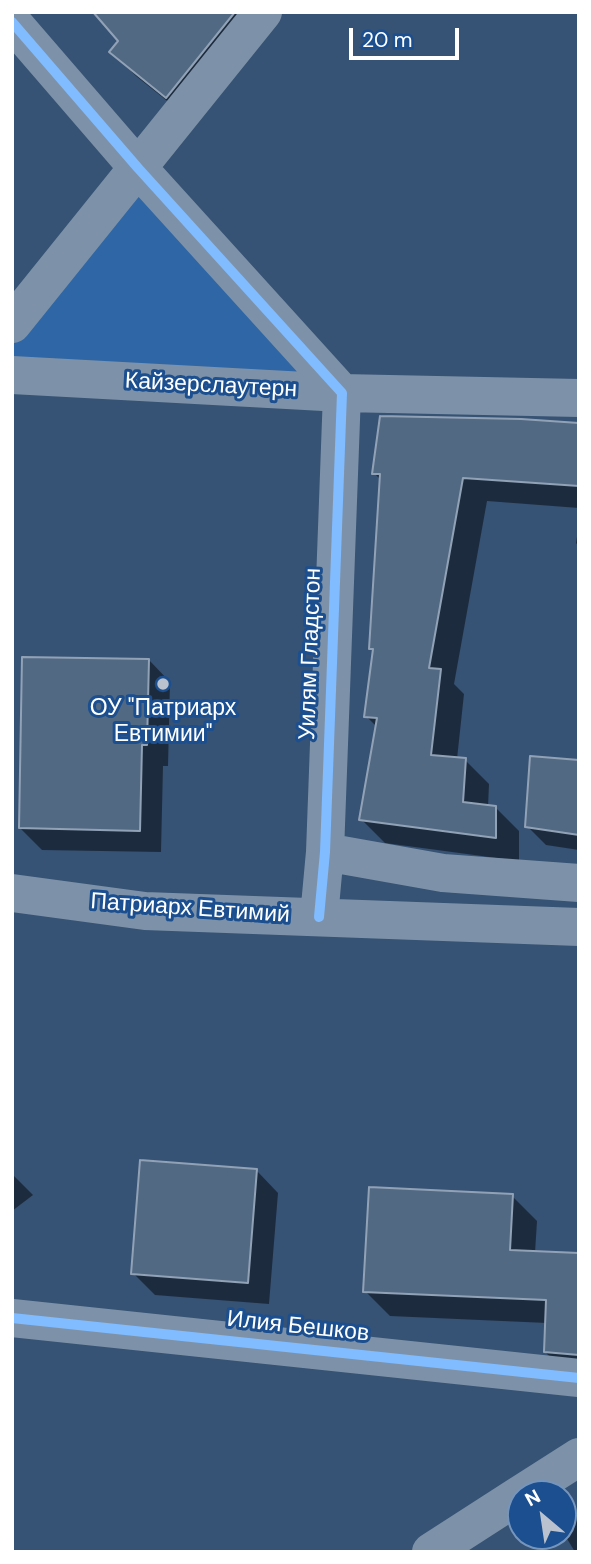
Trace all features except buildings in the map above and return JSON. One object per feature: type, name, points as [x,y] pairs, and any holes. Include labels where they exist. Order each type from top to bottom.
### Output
[{"type":"street","points":[[12,324],[263,12]]},
{"type":"street","points":[[12,22],[138,168],[342,393]]},
{"type":"street","name":"Кайзерслаутерн","points":[[12,375],[342,393],[579,398]]},
{"type":"street","name":"Уилям Гладстон","points":[[319,917],[325,852],[342,393]]},
{"type":"street","points":[[325,852],[443,873],[579,883]]},
{"type":"street","name":"Патриарх Евтимий","points":[[12,893],[145,911],[579,927]]},
{"type":"street","name":"Илия Бешков","points":[[12,1318],[579,1378]]},
{"type":"street","points":[[543,1480],[579,1457]]},
{"type":"street","points":[[431,1552],[507,1503]]},
{"type":"shaded area","points":[[138,168],[342,393],[12,375],[12,324]]},
{"type":"cycle path","points":[[12,22],[138,168],[342,393],[325,852],[319,917]]},
{"type":"cycle path","points":[[12,1318],[579,1378]]},
{"type":"place","name":"ОУ \"Патриарх Евтимии\"","points":[[163,684]]}]
